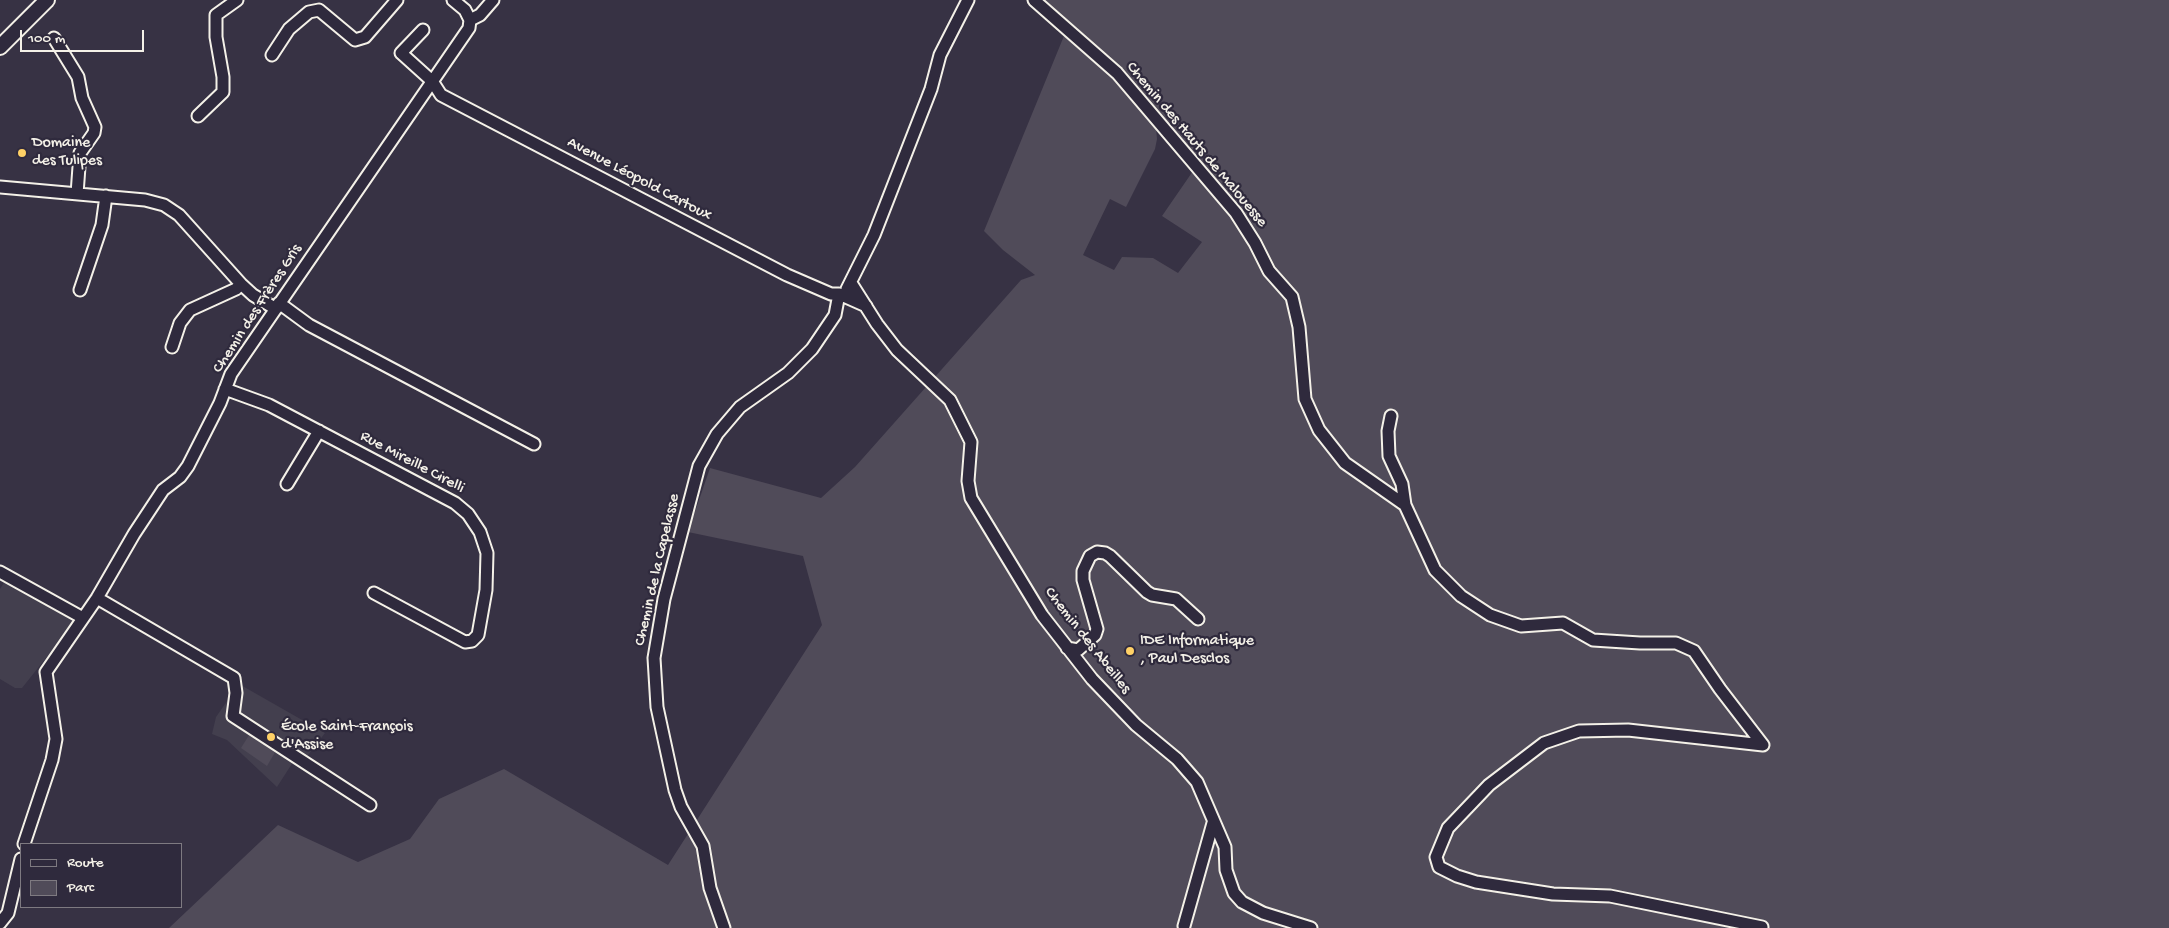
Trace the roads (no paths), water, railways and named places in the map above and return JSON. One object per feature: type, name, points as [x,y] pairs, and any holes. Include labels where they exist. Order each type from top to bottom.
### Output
[{"type":"main road","points":[[0,46],[47,0]]},
{"type":"street","points":[[198,116],[222,92],[223,76],[216,37],[216,15],[237,0]]},
{"type":"street","points":[[272,55],[289,29],[309,12],[320,10],[355,40],[365,37],[397,0]]},
{"type":"street","points":[[453,0],[465,10],[470,20],[480,16],[493,0]]},
{"type":"street","points":[[866,306],[839,294],[851,283],[874,235],[931,89],[940,54],[968,0]]},
{"type":"street","name":"Chemin des Hauts de Malouesse","points":[[1034,0],[1117,73],[1236,214],[1256,243],[1269,271],[1292,297],[1299,327],[1305,399],[1319,430],[1345,462],[1405,505],[1435,570],[1461,596],[1490,615],[1521,626],[1563,623],[1592,640],[1676,643],[1694,651],[1763,745],[1628,730],[1579,731],[1544,743],[1489,785],[1448,828],[1436,857],[1439,867],[1457,876],[1476,882],[1553,894],[1610,896],[1762,927]]},
{"type":"street","name":"Chemin des Frères Gris","points":[[24,843],[52,760],[56,739],[46,672],[96,598],[163,490],[180,477],[188,466],[225,389],[230,374],[469,28],[470,20]]},
{"type":"street","name":"Avenue Léopold Cartoux","points":[[423,30],[402,53],[432,81],[442,95],[787,276],[831,294],[839,294]]},
{"type":"street","points":[[54,38],[78,77],[82,98],[94,127],[94,133],[80,152],[77,194]]},
{"type":"street","points":[[0,186],[145,200],[164,205],[179,215],[241,284],[254,295],[278,306],[309,325],[534,444]]},
{"type":"street","points":[[80,290],[102,225],[106,196]]},
{"type":"street","name":"Chemin des Abeilles","points":[[851,283],[897,350],[950,400],[971,442],[968,481],[971,498],[1042,615],[1092,679],[1136,725],[1177,759],[1197,782],[1225,847],[1228,880],[1234,893],[1242,902],[1263,913],[1311,928]]},
{"type":"street","points":[[172,347],[180,323],[190,310],[241,284]]},
{"type":"street","name":"Chemin de la Capelasse","points":[[724,928],[710,888],[703,846],[681,807],[675,790],[657,707],[654,658],[664,599],[699,466],[717,434],[740,407],[788,373],[812,349],[835,315],[839,294]]},
{"type":"street","name":"Rue Mireille Cirelli","points":[[225,389],[269,405],[455,504],[468,514],[480,532],[487,553],[486,590],[478,636],[472,641],[465,642],[374,593]]},
{"type":"street","points":[[1391,416],[1388,431],[1389,456],[1402,484],[1405,505]]},
{"type":"street","points":[[287,484],[318,432]]},
{"type":"street","points":[[1068,648],[1078,650],[1095,635],[1097,629],[1083,580],[1083,571],[1090,556],[1097,552],[1110,556],[1147,592],[1176,599],[1198,619]]},
{"type":"street","points":[[0,572],[83,618]]},
{"type":"street","points":[[96,598],[234,678],[236,693],[233,716],[370,805]]},
{"type":"street","points":[[1184,926],[1214,823]]},
{"type":"street","points":[[0,923],[8,913],[20,863]]},
{"type":"place","name":"Domaine des Tulipes","points":[[22,153]]},
{"type":"place","name":"IDE Informatique , Paul Desclos","points":[[1130,651]]},
{"type":"place","name":"École Saint-François d'Assise","points":[[271,737]]}]
